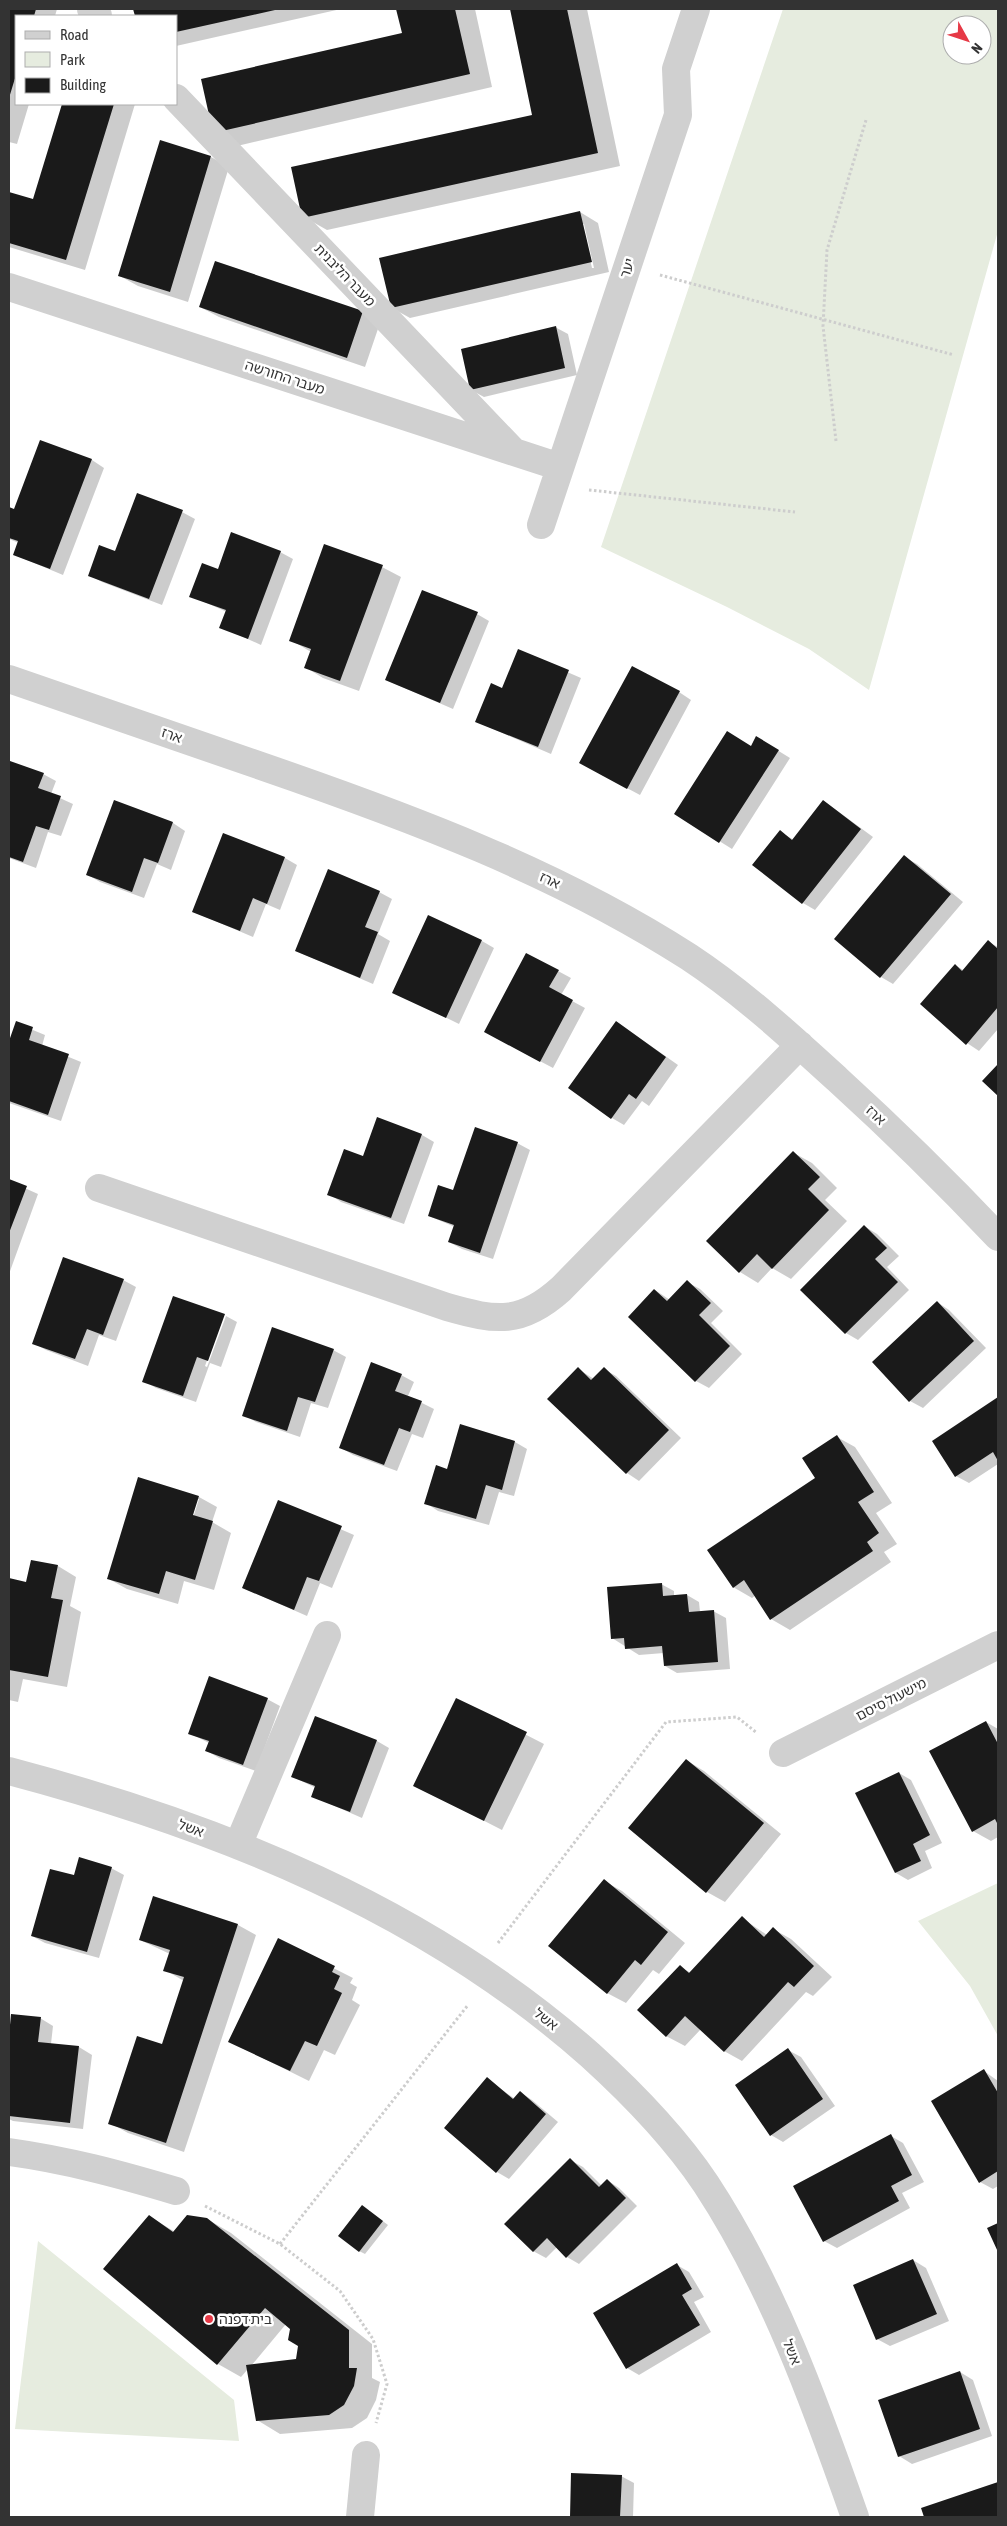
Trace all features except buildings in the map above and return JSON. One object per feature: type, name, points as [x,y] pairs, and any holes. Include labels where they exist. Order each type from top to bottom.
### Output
[{"type":"street","name":"יער","points":[[541,525],[678,115],[676,69],[696,9]]},
{"type":"street","name":"מעבר הליבנית","points":[[178,100],[514,452]]},
{"type":"street","name":"מעבר החורשה","points":[[9,287],[514,452],[557,476]]},
{"type":"street","name":"ארז","points":[[9,679],[355,798],[465,842],[554,881],[628,920],[691,959],[749,1002],[800,1045],[938,1173],[998,1237]]},
{"type":"street","points":[[99,1188],[447,1307],[495,1318],[513,1316],[541,1306],[561,1289],[800,1045]]},
{"type":"street","points":[[238,1846],[327,1635]]},
{"type":"street","name":"מישעול סיסם","points":[[783,1753],[998,1645]]},
{"type":"street","name":"אשל","points":[[9,1771],[118,1802],[302,1870],[371,1904],[485,1973],[560,2029],[615,2078],[663,2128],[704,2182],[739,2236],[783,2329],[824,2429],[854,2517]]},
{"type":"street","points":[[9,2152],[102,2168],[176,2191]]},
{"type":"street","points":[[360,2517],[366,2455]]},
{"type":"path","points":[[836,440],[824,318],[827,250],[866,120]]},
{"type":"path","points":[[628,266],[824,318],[954,356]]},
{"type":"path","points":[[557,476],[795,512]]},
{"type":"path","points":[[280,2244],[485,1973],[666,1722],[737,1717],[783,1753]]},
{"type":"path","points":[[176,2191],[280,2244],[340,2291],[373,2339],[387,2384],[366,2455]]},
{"type":"green space","points":[[783,9],[998,9],[998,231],[869,690],[809,649],[727,607],[601,547]]},
{"type":"green space","points":[[998,1883],[998,2036],[970,1986],[918,1921]]},
{"type":"green space","points":[[38,2241],[234,2400],[239,2441],[15,2429]]},
{"type":"place","name":"בית דפנה","points":[[209,2319]]}]
